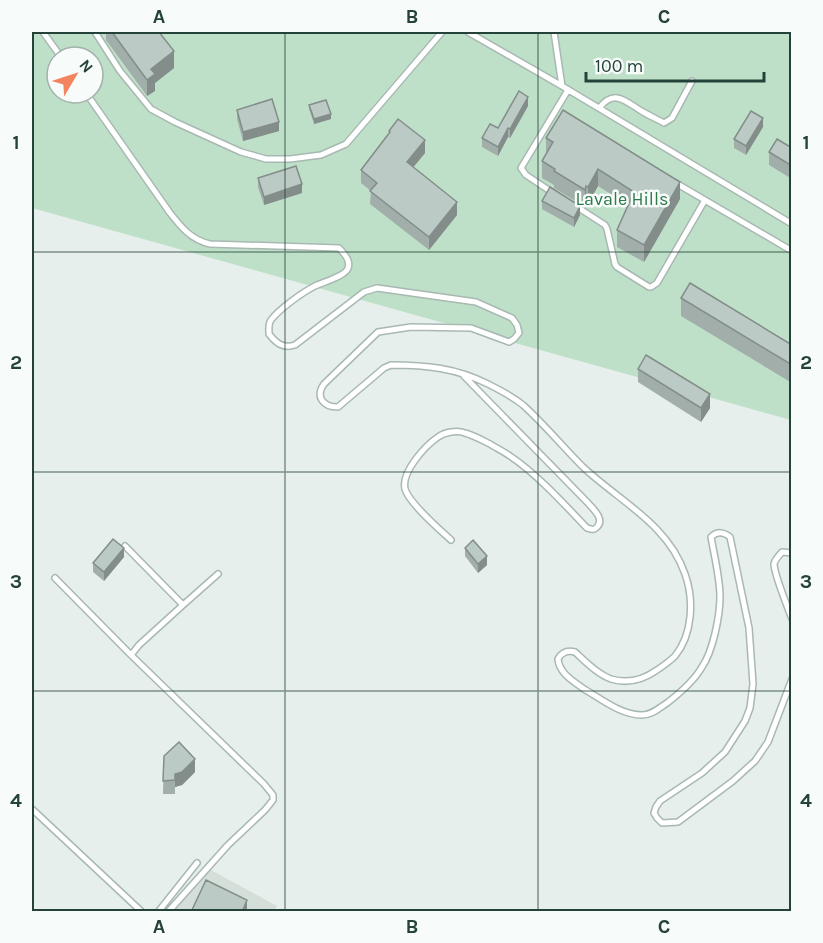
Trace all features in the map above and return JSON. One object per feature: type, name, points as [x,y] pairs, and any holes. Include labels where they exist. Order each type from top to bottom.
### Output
[{"type":"lane","points":[[43,32],[52,45]]},
{"type":"lane","points":[[95,32],[120,71],[151,109],[241,152],[266,159],[321,155],[346,144],[442,32]]},
{"type":"lane","points":[[468,32],[792,224]]},
{"type":"lane","points":[[554,32],[562,86]]},
{"type":"lane","points":[[598,108],[605,100],[624,99],[664,123],[672,118],[692,81]]},
{"type":"lane","points":[[556,194],[526,176],[521,168],[568,90]]},
{"type":"lane","points":[[95,105],[178,222],[197,240],[210,244],[339,248],[344,253],[349,263],[349,268],[345,273],[314,286],[288,304],[271,321],[268,327],[269,334],[278,344],[295,345],[363,292],[377,288],[476,302],[512,318],[519,333],[509,342],[471,328],[411,327],[378,332],[324,384],[320,392],[322,402],[338,407],[384,368],[391,365],[441,368],[486,383],[522,404],[585,468],[651,523],[669,543],[685,573],[689,587],[690,609],[686,637],[674,657],[653,673],[638,680],[621,681],[599,673],[575,652],[569,650],[558,659],[558,666],[578,685],[627,712],[643,715],[650,714],[676,696],[703,667],[720,611],[720,593],[711,537],[720,532],[730,537],[749,627],[753,684],[750,708],[745,721],[725,752],[702,773],[660,801],[654,813],[662,823],[678,822],[733,781],[755,761],[768,742],[792,679]]},
{"type":"lane","points":[[555,112],[565,118]]},
{"type":"lane","points":[[665,177],[792,251]]},
{"type":"lane","points":[[565,199],[605,225],[615,264],[649,287],[657,283],[705,200]]},
{"type":"lane","points":[[451,540],[414,503],[405,487],[409,468],[424,449],[439,436],[449,432],[463,432],[510,456],[540,481],[587,528],[592,530],[600,524],[600,518],[588,503],[462,374]]},
{"type":"lane","points":[[125,546],[183,605]]},
{"type":"lane","points":[[792,553],[782,552],[774,563],[792,620]]},
{"type":"lane","points":[[131,655],[139,645],[218,574]]},
{"type":"lane","points":[[55,578],[273,795],[273,800],[265,810],[228,845],[168,912]]},
{"type":"lane","points":[[32,809],[142,912]]},
{"type":"lane","points":[[158,912],[197,863]]},
{"type":"shaded area","points":[[207,868],[277,906],[274,911],[169,912]]},
{"type":"green space","name":"Lavale Hills","points":[[32,32],[791,32],[791,420],[32,208]]},
{"type":"building","points":[[112,32],[159,32],[174,51],[151,69],[155,74],[147,80]]},
{"type":"building","points":[[519,91],[528,97],[498,147],[482,138],[490,124],[498,128]]},
{"type":"building","points":[[272,99],[279,122],[243,132],[237,110]]},
{"type":"building","points":[[326,100],[331,114],[314,119],[309,105]]},
{"type":"building","points":[[563,110],[680,182],[644,245],[617,230],[634,192],[598,169],[585,190],[542,161],[553,142],[546,138]]},
{"type":"building","points":[[751,111],[763,118],[746,146],[734,139]]},
{"type":"building","points":[[398,119],[425,140],[407,162],[457,202],[429,237],[370,191],[377,183],[361,170]]},
{"type":"building","points":[[777,139],[792,148],[792,166],[769,152]]},
{"type":"building","points":[[296,166],[302,184],[264,197],[258,178]]},
{"type":"building","points":[[550,187],[580,206],[574,218],[542,201]]},
{"type":"building","points":[[690,283],[792,345],[792,365],[681,298]]},
{"type":"building","points":[[646,355],[710,394],[701,408],[638,369]]},
{"type":"building","points":[[113,539],[124,548],[104,572],[93,563]]},
{"type":"building","points":[[473,540],[487,556],[478,564],[465,548]]},
{"type":"building","points":[[179,742],[195,759],[182,772],[175,774],[175,780],[163,781],[164,756]]},
{"type":"building","points":[[206,880],[247,900],[242,912],[191,912]]}]
